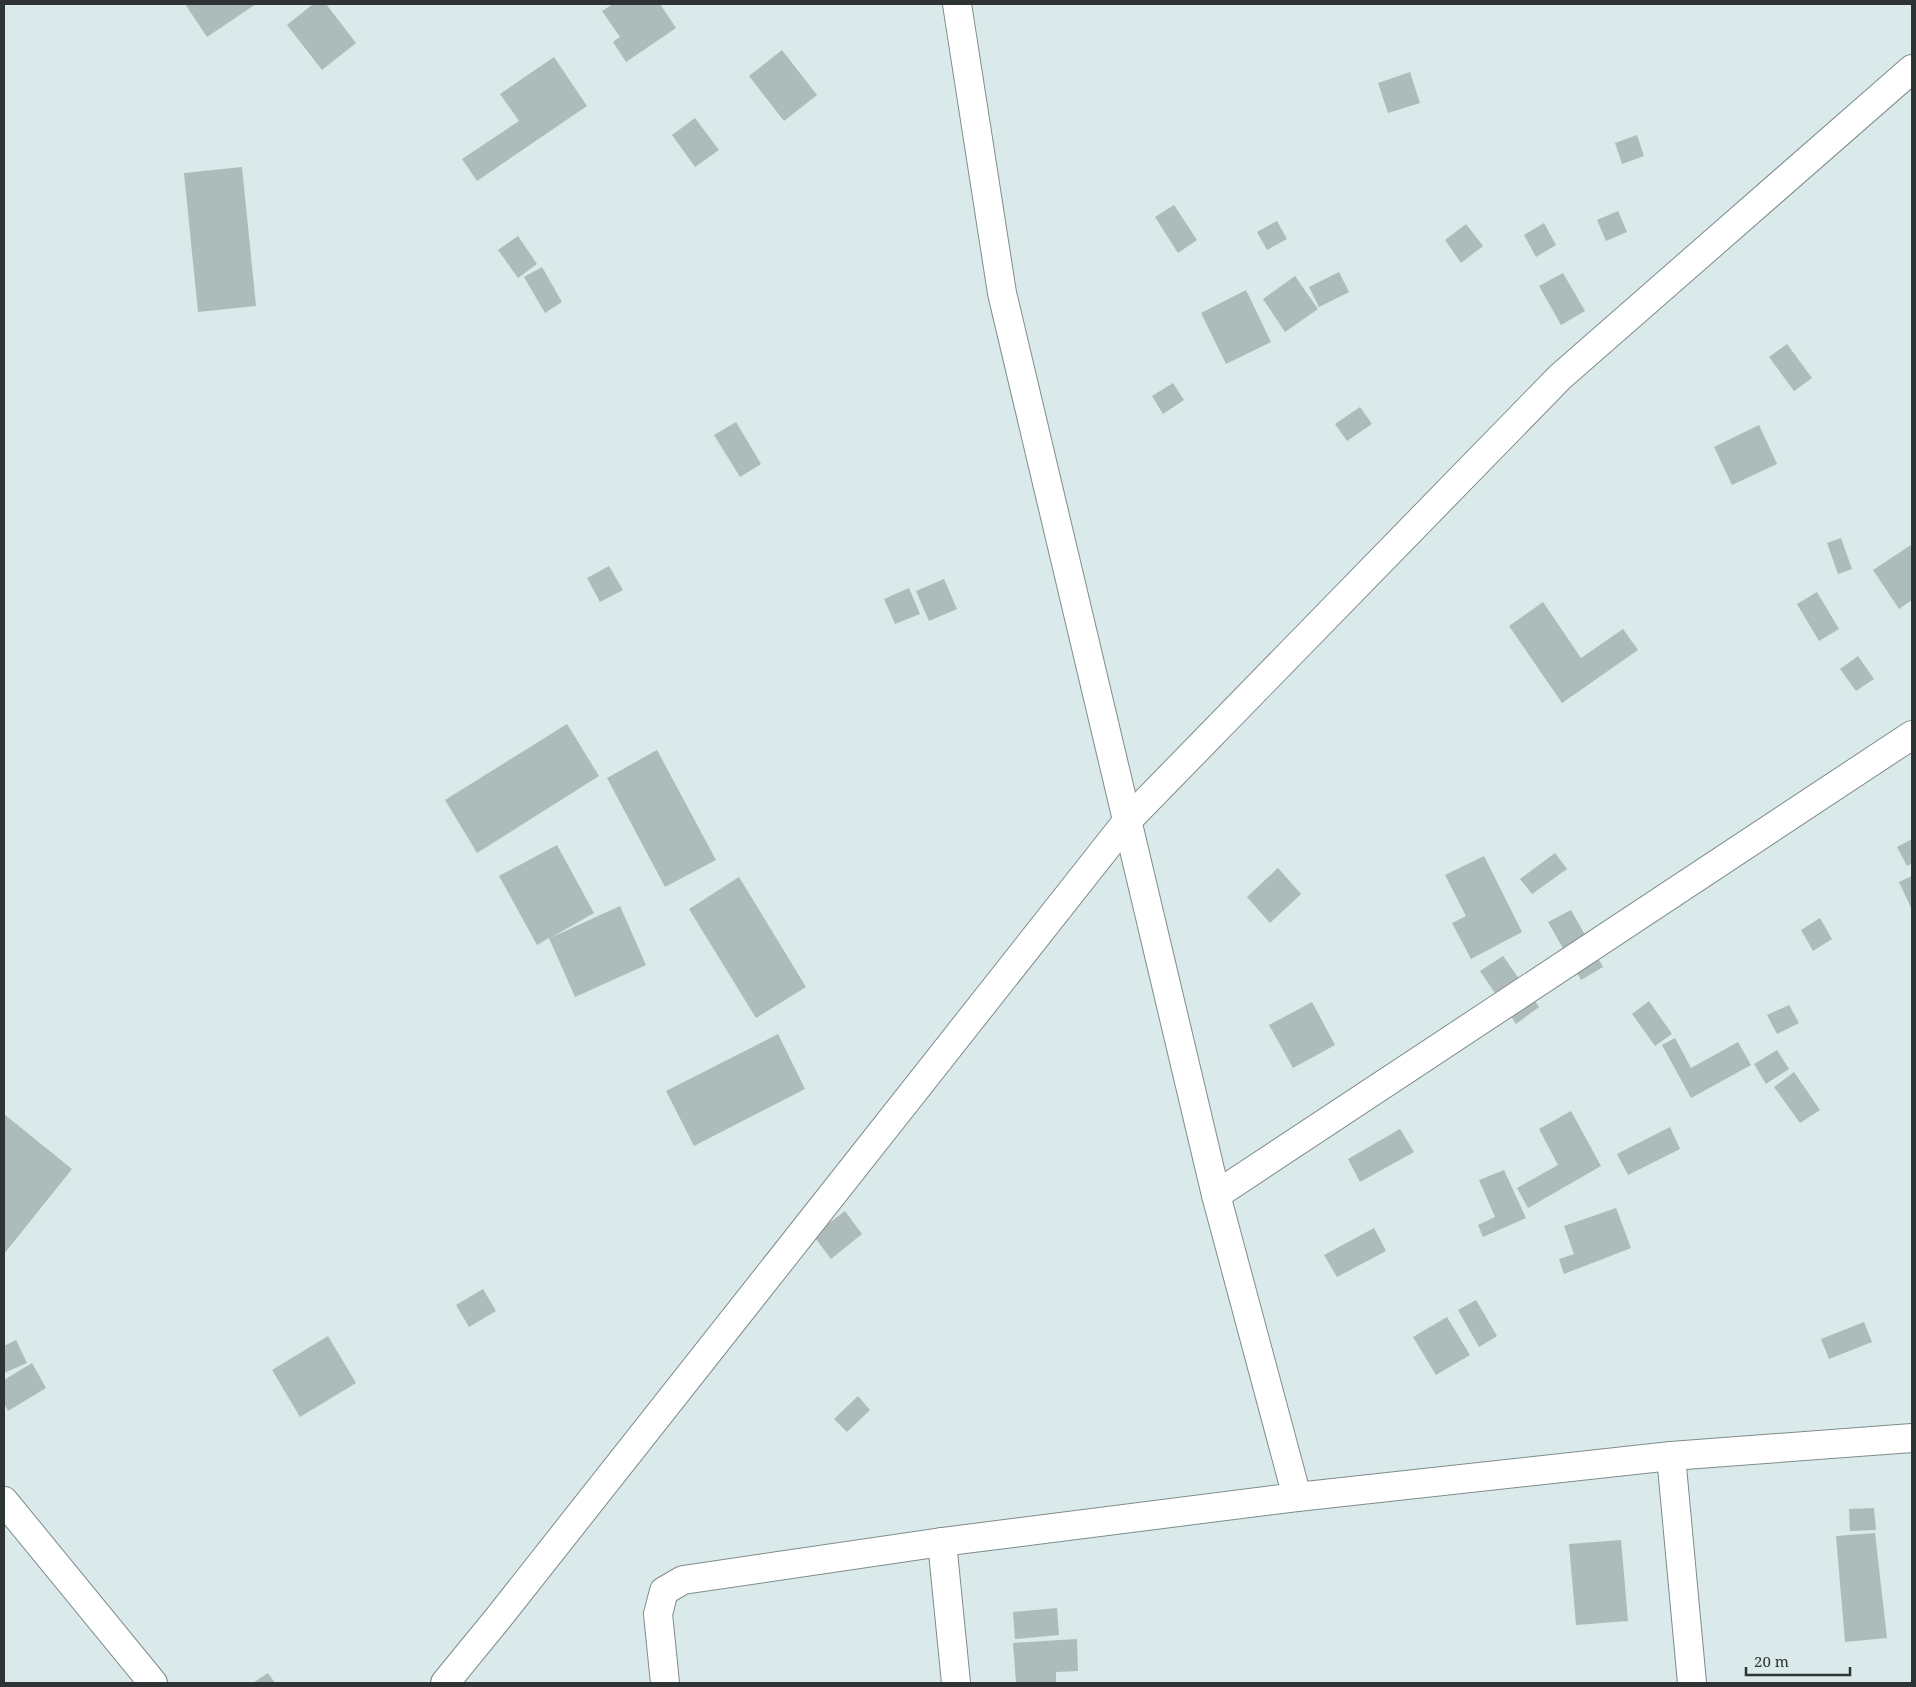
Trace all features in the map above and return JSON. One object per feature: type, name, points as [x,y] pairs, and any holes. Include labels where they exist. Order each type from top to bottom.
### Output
[{"type":"street","points":[[957,4],[1002,292],[1216,1195],[1297,1497]]},
{"type":"street","points":[[445,1683],[1128,820],[1560,377],[1912,68]]},
{"type":"street","points":[[1216,1195],[1912,735]]},
{"type":"street","points":[[665,1683],[658,1614],[664,1591],[683,1580],[942,1542],[1297,1497],[1670,1456],[1912,1438]]},
{"type":"street","points":[[1670,1456],[1692,1683]]},
{"type":"street","points":[[4,1501],[154,1683]]},
{"type":"street","points":[[942,1542],[956,1683]]},
{"type":"building","points":[[185,4],[256,4],[207,37]]},
{"type":"building","points":[[313,4],[326,4],[356,43],[322,70],[287,25]]},
{"type":"building","points":[[613,4],[660,4],[676,28],[626,62],[613,42],[620,37],[602,11]]},
{"type":"building","points":[[782,50],[817,95],[784,121],[749,76]]},
{"type":"building","points":[[554,57],[587,106],[477,181],[462,159],[519,121],[500,94]]},
{"type":"building","points":[[1410,72],[1420,103],[1388,113],[1378,83]]},
{"type":"building","points":[[695,118],[719,150],[695,167],[672,135]]},
{"type":"building","points":[[1637,135],[1644,156],[1622,164],[1615,143]]},
{"type":"building","points":[[242,167],[256,306],[198,312],[184,173]]},
{"type":"building","points":[[1174,205],[1197,240],[1178,253],[1155,217]]},
{"type":"building","points":[[1618,211],[1627,232],[1606,241],[1597,220]]},
{"type":"building","points":[[1277,221],[1287,239],[1267,250],[1257,232]]},
{"type":"building","points":[[1544,223],[1556,245],[1536,257],[1524,235]]},
{"type":"building","points":[[1466,224],[1483,246],[1461,263],[1445,240]]},
{"type":"building","points":[[518,236],[537,264],[518,278],[498,250]]},
{"type":"building","points":[[542,267],[562,302],[545,313],[524,277]]},
{"type":"building","points":[[1339,272],[1349,292],[1319,307],[1309,287]]},
{"type":"building","points":[[1563,273],[1585,311],[1561,325],[1539,286]]},
{"type":"building","points":[[1295,276],[1318,309],[1285,332],[1263,299]]},
{"type":"building","points":[[1246,290],[1271,342],[1226,364],[1201,313]]},
{"type":"building","points":[[1787,344],[1812,378],[1794,391],[1769,357]]},
{"type":"building","points":[[1173,383],[1184,400],[1163,414],[1152,396]]},
{"type":"building","points":[[1360,407],[1372,424],[1347,441],[1335,424]]},
{"type":"building","points":[[736,422],[761,464],[740,477],[714,435]]},
{"type":"building","points":[[1759,425],[1777,464],[1732,485],[1714,447]]},
{"type":"building","points":[[1841,538],[1852,569],[1838,574],[1827,543]]},
{"type":"building","points":[[1911,545],[1912,600],[1899,609],[1873,570]]},
{"type":"building","points":[[609,566],[623,590],[600,602],[587,578]]},
{"type":"building","points":[[944,579],[957,609],[929,621],[916,591]]},
{"type":"building","points":[[909,588],[920,614],[895,624],[884,599]]},
{"type":"building","points":[[1817,592],[1839,629],[1819,641],[1797,604]]},
{"type":"building","points":[[1543,602],[1581,658],[1623,629],[1638,650],[1562,703],[1509,626]]},
{"type":"building","points":[[1858,656],[1874,679],[1856,691],[1840,669]]},
{"type":"building","points":[[567,724],[599,776],[477,853],[445,800]]},
{"type":"building","points":[[657,750],[716,860],[665,887],[607,778]]},
{"type":"building","points":[[1912,839],[1912,863],[1907,866],[1897,847]]},
{"type":"building","points":[[557,845],[594,913],[550,938],[620,906],[646,965],[575,997],[549,938],[537,945],[499,876]]},
{"type":"building","points":[[1555,853],[1567,869],[1532,894],[1520,879]]},
{"type":"building","points":[[1484,856],[1522,932],[1471,959],[1452,923],[1466,916],[1445,875]]},
{"type":"building","points":[[1278,868],[1301,894],[1270,923],[1247,897]]},
{"type":"building","points":[[1912,876],[1912,910],[1899,882]]},
{"type":"building","points":[[739,877],[806,987],[756,1018],[689,909]]},
{"type":"building","points":[[1571,910],[1603,967],[1581,980],[1548,922]]},
{"type":"building","points":[[1820,918],[1832,939],[1813,951],[1801,930]]},
{"type":"building","points":[[1503,956],[1539,1007],[1516,1024],[1480,971]]},
{"type":"building","points":[[1649,1001],[1672,1034],[1655,1046],[1632,1014]]},
{"type":"building","points":[[1312,1002],[1335,1045],[1293,1068],[1269,1025]]},
{"type":"building","points":[[1789,1005],[1799,1023],[1777,1034],[1767,1015]]},
{"type":"building","points":[[778,1034],[805,1089],[694,1146],[666,1091]]},
{"type":"building","points":[[1675,1038],[1691,1068],[1738,1042],[1751,1065],[1691,1098],[1662,1045]]},
{"type":"building","points":[[1777,1050],[1789,1069],[1766,1084],[1754,1064]]},
{"type":"building","points":[[1794,1072],[1820,1110],[1800,1123],[1774,1087]]},
{"type":"building","points":[[1571,1111],[1601,1166],[1528,1208],[1517,1188],[1558,1165],[1539,1129]]},
{"type":"building","points":[[4,1114],[72,1169],[4,1254]]},
{"type":"building","points":[[1670,1127],[1680,1149],[1628,1175],[1617,1154]]},
{"type":"building","points":[[1400,1129],[1414,1152],[1360,1182],[1348,1159]]},
{"type":"building","points":[[1504,1170],[1526,1218],[1483,1237],[1478,1225],[1495,1217],[1479,1180]]},
{"type":"building","points":[[1616,1208],[1631,1248],[1564,1274],[1559,1259],[1574,1254],[1564,1226]]},
{"type":"building","points":[[845,1211],[862,1234],[831,1259],[813,1235]]},
{"type":"building","points":[[1374,1228],[1386,1251],[1337,1277],[1324,1255]]},
{"type":"building","points":[[483,1289],[496,1311],[469,1327],[456,1305]]},
{"type":"building","points":[[1476,1300],[1497,1336],[1479,1347],[1458,1310]]},
{"type":"building","points":[[1447,1317],[1470,1355],[1436,1375],[1413,1337]]},
{"type":"building","points":[[1864,1322],[1872,1342],[1829,1359],[1821,1339]]},
{"type":"building","points":[[328,1336],[356,1383],[300,1417],[272,1370]]},
{"type":"building","points":[[16,1340],[27,1363],[4,1373],[4,1346]]},
{"type":"building","points":[[32,1363],[46,1388],[8,1411],[4,1403],[4,1380]]},
{"type":"building","points":[[858,1396],[870,1410],[847,1432],[834,1419]]},
{"type":"building","points":[[1874,1508],[1876,1530],[1850,1531],[1849,1509]]},
{"type":"building","points":[[1875,1533],[1887,1638],[1845,1642],[1836,1536]]},
{"type":"building","points":[[1621,1540],[1628,1621],[1576,1625],[1569,1544]]},
{"type":"building","points":[[1057,1608],[1059,1635],[1015,1639],[1013,1612]]},
{"type":"building","points":[[1077,1639],[1078,1671],[1056,1672],[1056,1683],[1016,1683],[1013,1643]]},
{"type":"building","points":[[268,1673],[275,1683],[253,1683]]}]
